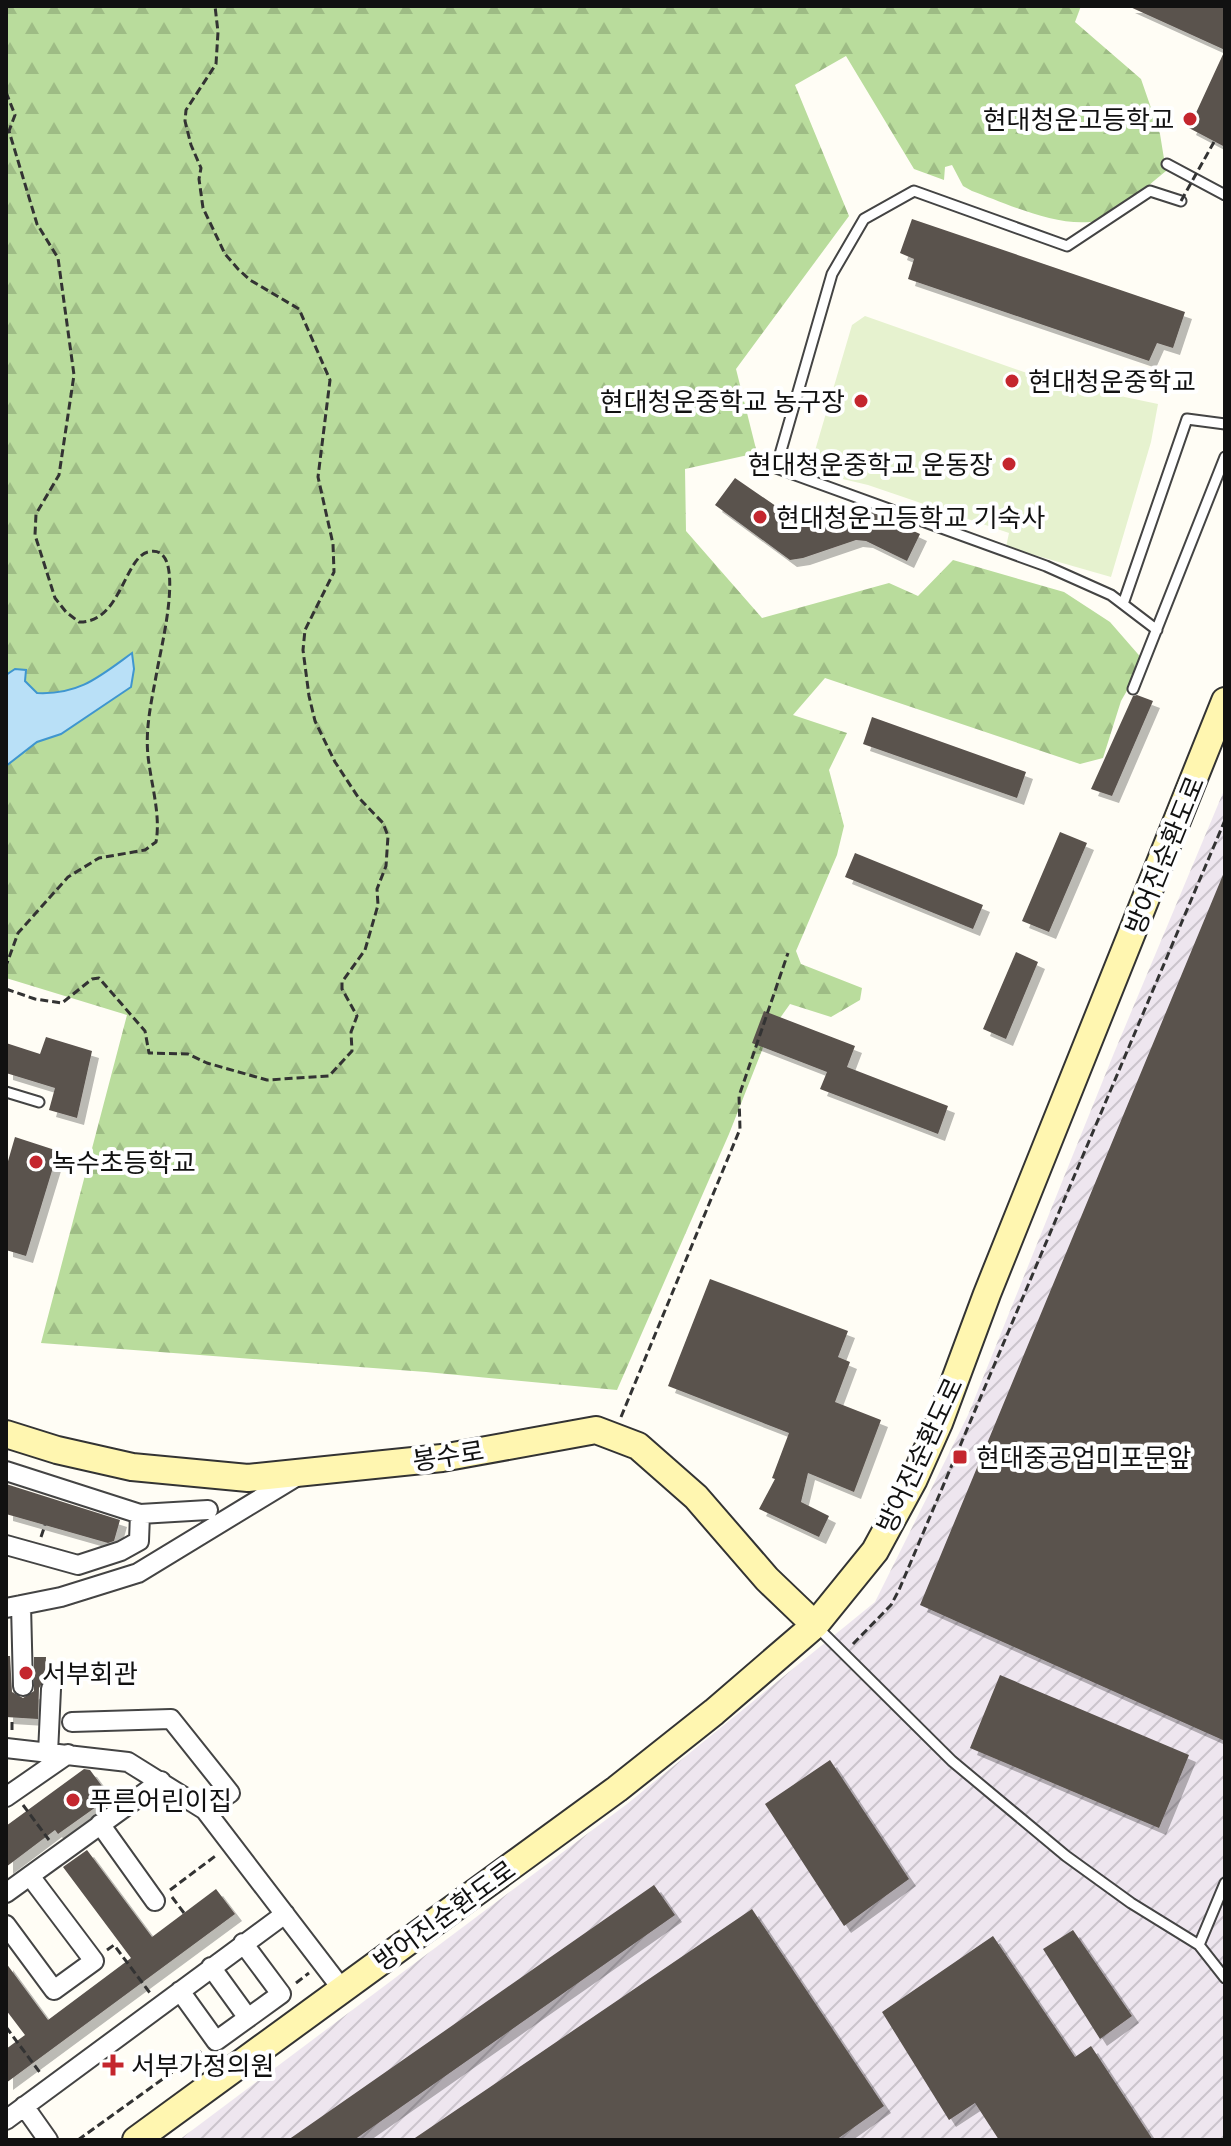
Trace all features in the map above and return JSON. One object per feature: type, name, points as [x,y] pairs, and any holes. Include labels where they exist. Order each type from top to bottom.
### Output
[{"type":"main road","name":"방어진순환도로","points":[[136,2140],[617,1789],[714,1712],[815,1625],[875,1551],[914,1479],[939,1423],[987,1294],[1225,701]]},
{"type":"main road","name":"봉수로","points":[[6,1434],[57,1450],[132,1467],[248,1478],[442,1458],[596,1430],[638,1446],[696,1497],[767,1579],[815,1625]]},
{"type":"street","points":[[6,1471],[140,1514],[208,1510]]},
{"type":"street","points":[[23,1686],[13,1607],[61,1597],[138,1573],[303,1473]]},
{"type":"street","points":[[6,1545],[78,1565],[121,1551],[139,1541],[140,1514]]},
{"type":"street","points":[[48,1753],[51,1689]]},
{"type":"street","points":[[72,1722],[171,1719],[230,1793],[205,1810]]},
{"type":"street","points":[[6,1748],[128,1762],[205,1810],[342,1989]]},
{"type":"street","points":[[10,1794],[68,1754]]},
{"type":"street","points":[[6,1893],[161,1781]]},
{"type":"street","points":[[100,1824],[162,1896]]},
{"type":"street","points":[[6,1925],[54,1990],[94,1961],[30,1876]]},
{"type":"street","points":[[6,2120],[285,1914]]},
{"type":"street","points":[[180,1991],[216,2041],[281,1994],[243,1943]]},
{"type":"street","points":[[211,1967],[248,2018]]},
{"type":"street","points":[[24,2106],[48,2140]]},
{"type":"lane","points":[[1167,164],[1225,195]]},
{"type":"lane","points":[[1157,630],[1123,604],[1046,566],[776,468],[832,274],[864,219],[914,191],[1067,246],[1150,191],[1181,201]]},
{"type":"lane","points":[[1123,604],[1187,419],[1225,424]]},
{"type":"lane","points":[[1133,689],[1225,457]]},
{"type":"lane","points":[[6,1092],[39,1102]]},
{"type":"lane","points":[[815,1625],[952,1761],[1066,1856],[1131,1903],[1199,1945],[1225,1978]]},
{"type":"lane","points":[[1199,1945],[1225,1883]]},
{"type":"path","points":[[6,989],[35,999],[62,1003],[92,979],[99,978],[145,1031],[149,1053],[188,1054],[207,1063],[267,1080],[329,1076],[352,1051],[351,1032],[357,1016],[342,989],[342,982],[365,950],[378,905],[377,889],[386,866],[388,836],[383,823],[358,797],[335,762],[315,721],[303,650],[305,630],[334,572],[333,544],[318,477],[330,380],[299,309],[250,280],[238,269],[225,254],[203,208],[199,179],[201,168],[185,121],[186,110],[216,64],[218,32],[215,6]]},
{"type":"path","points":[[6,92],[15,115],[9,131],[37,224],[58,258],[74,375],[59,475],[36,514],[35,535],[46,574],[58,604],[79,622],[91,620],[110,606],[139,555],[151,550],[161,552],[168,560],[170,586],[147,732],[156,842],[145,850],[99,858],[68,877],[18,933],[6,966]]},
{"type":"path","points":[[1181,201],[1214,142]]},
{"type":"path","points":[[844,1653],[891,1605],[899,1590],[1225,820]]},
{"type":"path","points":[[614,1436],[740,1129],[739,1096],[788,953]]},
{"type":"path","points":[[10,1794],[59,1854]]},
{"type":"path","points":[[184,1913],[162,1896],[221,1852]]},
{"type":"path","points":[[94,1961],[114,1945],[159,2006]]},
{"type":"path","points":[[281,1994],[322,1964]]},
{"type":"path","points":[[6,2027],[51,2086]]},
{"type":"path","points":[[78,2140],[216,2041]]},
{"type":"shaded area","points":[[1225,788],[1225,2140],[179,2140],[627,1804],[875,1602],[968,1415]]},
{"type":"green space","points":[[6,6],[1081,6],[1075,22],[1141,79],[1160,134],[1166,171],[1112,215],[1097,221],[1080,222],[1042,216],[972,191],[963,186],[952,165],[945,167],[944,180],[914,169],[846,56],[795,85],[849,216],[736,369],[757,453],[685,469],[686,531],[762,618],[889,583],[918,596],[953,560],[1064,592],[1110,622],[1144,661],[1121,701],[1103,758],[1080,764],[825,678],[793,715],[847,733],[829,770],[844,826],[837,855],[796,951],[801,964],[862,988],[860,1000],[831,1017],[790,1004],[768,1035],[729,1134],[617,1390],[426,1372],[41,1343],[127,1015],[6,978]]},
{"type":"green space","name":"현대청운중학교 운동장","points":[[865,316],[1024,372],[1158,404],[1151,442],[1111,577],[1006,547],[1009,533],[868,485],[809,471],[852,325]]},
{"type":"water","points":[[132,653],[134,669],[131,687],[61,734],[37,742],[6,766],[6,675],[15,669],[26,670],[25,681],[37,693],[65,691],[99,677]]},
{"type":"building","points":[[1128,6],[1225,6],[1225,50]]},
{"type":"building","points":[[1225,50],[1225,147],[1189,128]]},
{"type":"building","name":"현대청운중학교","points":[[912,219],[1185,312],[1173,348],[1157,343],[1149,361],[908,279],[914,259],[900,253]]},
{"type":"building","name":"현대청운고등학교 기숙사","points":[[735,478],[805,526],[861,507],[920,534],[907,561],[866,541],[856,540],[790,560],[715,505]]},
{"type":"building","points":[[1133,696],[1153,701],[1112,796],[1091,789]]},
{"type":"building","points":[[872,717],[1026,772],[1017,798],[863,744]]},
{"type":"building","points":[[1060,832],[1087,843],[1049,932],[1022,921]]},
{"type":"building","points":[[855,853],[983,905],[973,929],[845,877]]},
{"type":"building","points":[[1225,870],[1225,1741],[920,1605]]},
{"type":"building","points":[[1016,952],[1038,962],[1006,1039],[983,1029]]},
{"type":"building","points":[[764,1011],[855,1046],[847,1067],[948,1106],[938,1134],[820,1089],[827,1072],[752,1043]]},
{"type":"building","points":[[46,1037],[92,1051],[77,1118],[49,1110],[55,1088],[6,1073],[6,1043],[40,1054]]},
{"type":"building","points":[[15,1137],[58,1151],[26,1256],[6,1250],[6,1168]]},
{"type":"building","points":[[710,1279],[848,1331],[838,1357],[850,1362],[835,1402],[881,1420],[854,1492],[808,1473],[801,1502],[829,1516],[819,1537],[759,1509],[775,1479],[772,1478],[789,1433],[668,1386]]},
{"type":"building","points":[[6,1484],[120,1520],[114,1541],[108,1543],[6,1514]]},
{"type":"building","points":[[6,1656],[10,1656],[12,1692],[23,1698],[34,1691],[34,1657],[46,1657],[45,1679],[39,1688],[38,1719],[6,1717]]},
{"type":"building","points":[[1000,1675],[1189,1755],[1159,1828],[970,1748]]},
{"type":"building","points":[[830,1760],[909,1879],[844,1926],[765,1804]]},
{"type":"building","points":[[84,1769],[90,1770],[110,1797],[58,1834],[55,1830],[6,1867],[6,1826]]},
{"type":"building","points":[[87,1850],[152,1937],[216,1889],[235,1914],[6,2083],[6,2049],[25,2035],[6,2010],[6,1963],[48,2020],[131,1958],[63,1867]]},
{"type":"building","points":[[654,1885],[675,1915],[354,2140],[288,2140]]},
{"type":"building","points":[[752,1909],[884,2106],[836,2140],[412,2140]]},
{"type":"building","points":[[1073,1930],[1132,2016],[1100,2039],[1043,1949]]},
{"type":"building","points":[[993,1936],[1075,2057],[1091,2046],[1153,2140],[999,2140],[975,2103],[949,2120],[882,2012]]},
{"type":"place","name":"현대청운고등학교","points":[[1190,119]]},
{"type":"place","name":"현대청운중학교","points":[[1012,381]]},
{"type":"place","name":"현대청운중학교 농구장","points":[[861,401]]},
{"type":"place","name":"현대청운중학교 운동장","points":[[1009,464]]},
{"type":"place","name":"현대청운고등학교 기숙사","points":[[760,517]]},
{"type":"place","name":"녹수초등학교","points":[[36,1162]]},
{"type":"place","name":"현대중공업미포문앞","points":[[960,1457]]},
{"type":"place","name":"서부회관","points":[[26,1673]]},
{"type":"place","name":"푸른어린이집","points":[[73,1800]]},
{"type":"place","name":"서부가정의원","points":[[113,2065]]}]
